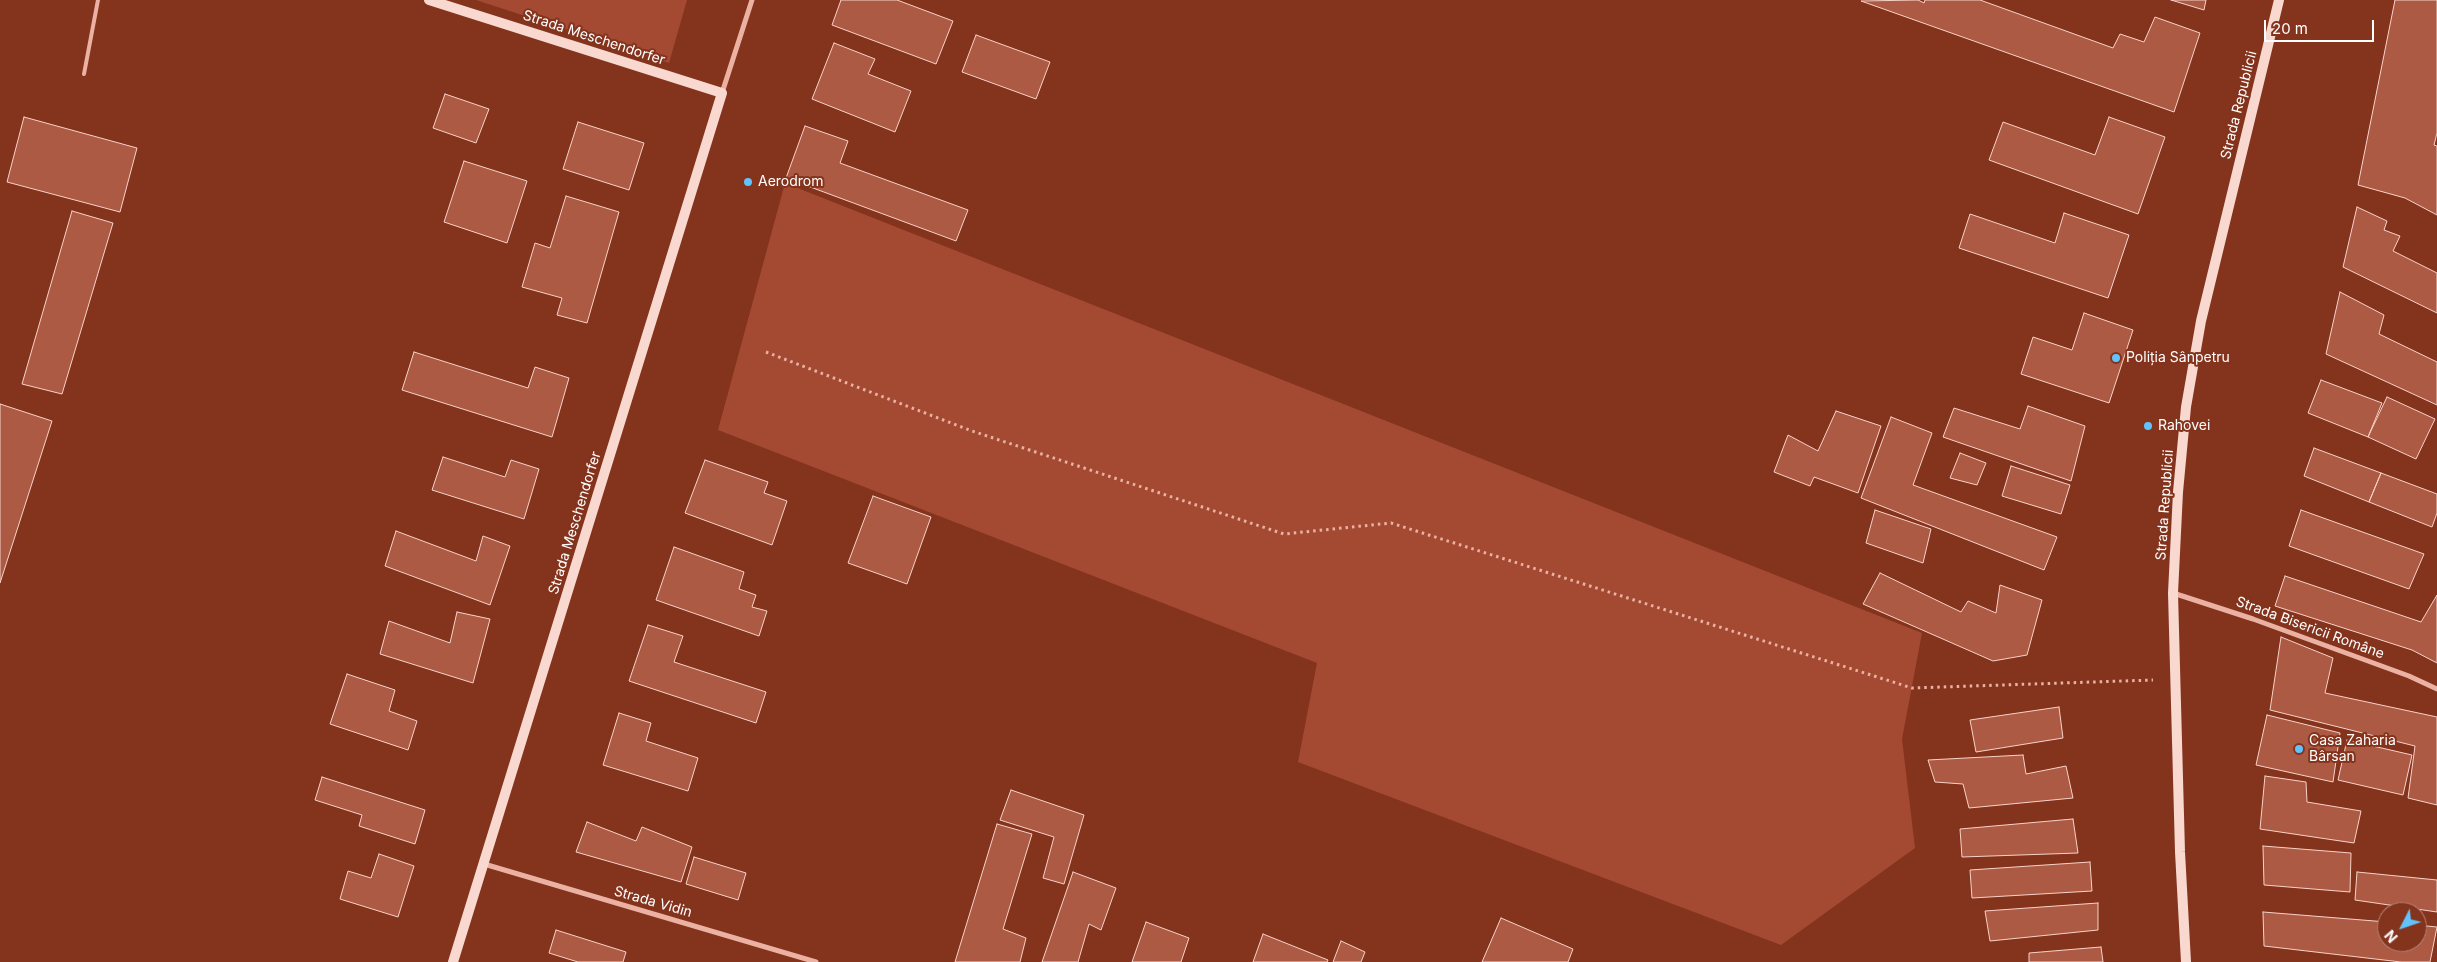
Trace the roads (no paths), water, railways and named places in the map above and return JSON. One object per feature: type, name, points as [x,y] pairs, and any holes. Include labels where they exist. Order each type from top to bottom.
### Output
[{"type":"main road","name":"Strada Meschendorfer","points":[[429,0],[722,92],[453,962]]},
{"type":"main road","name":"Strada Republicii","points":[[2186,962],[2180,852],[2173,593],[2186,407],[2201,320],[2279,0]]},
{"type":"street","name":"Strada Meschendorfer","points":[[722,92],[752,0]]},
{"type":"street","name":"Strada Bisericii Române","points":[[2173,593],[2263,623],[2409,676],[2437,689]]},
{"type":"street","name":"Strada Vidin","points":[[484,864],[816,962]]},
{"type":"lane","points":[[84,74],[98,0]]},
{"type":"place","name":"Aerodrom","points":[[748,182]]},
{"type":"place","name":"Poliția Sânpetru","points":[[2116,358]]},
{"type":"place","name":"Rahovei","points":[[2148,426]]},
{"type":"place","name":"Casa Zaharia Bârsan","points":[[2299,749]]}]
